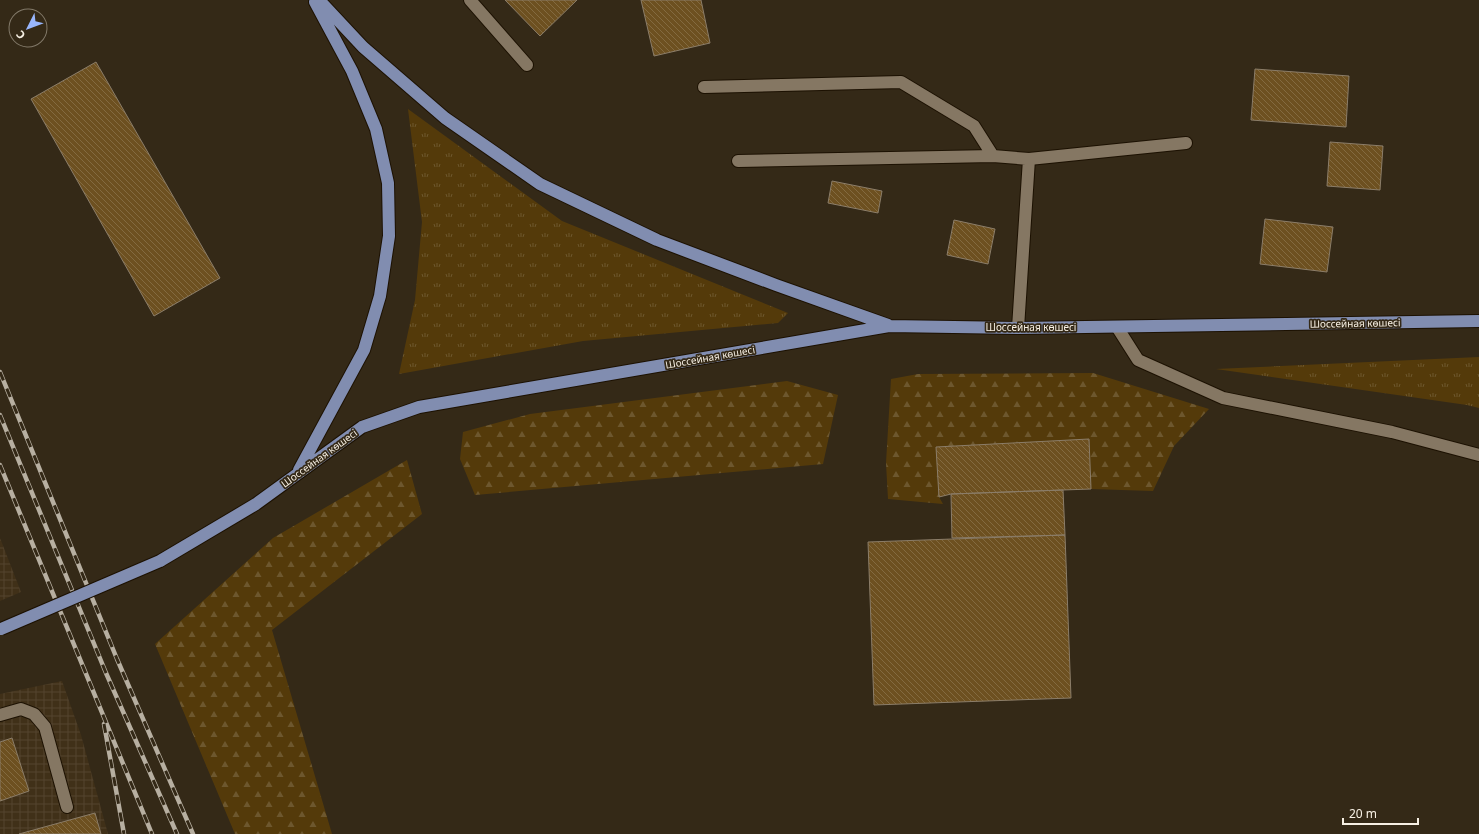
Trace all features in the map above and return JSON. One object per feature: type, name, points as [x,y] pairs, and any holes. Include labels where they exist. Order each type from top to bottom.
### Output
[{"type":"main road","points":[[297,473],[364,350],[380,296],[389,236],[388,182],[376,129],[352,71],[314,0]]},
{"type":"main road","points":[[319,0],[363,47],[446,118],[540,184],[657,240],[889,326]]},
{"type":"main road","name":"Шоссейная көшесі","points":[[0,629],[160,561],[256,504],[362,427],[419,407],[889,326],[1018,328],[1479,321]]},
{"type":"street","points":[[470,0],[527,65]]},
{"type":"street","points":[[704,87],[901,82],[974,126],[993,156]]},
{"type":"street","points":[[738,161],[993,156],[1029,160],[1186,143]]},
{"type":"street","points":[[1018,328],[1029,160]]},
{"type":"street","points":[[1117,327],[1138,360],[1223,398],[1392,432],[1479,455]]},
{"type":"street","points":[[0,715],[21,709],[34,714],[45,727],[67,807]]},
{"type":"shaded area","points":[[0,538],[21,592],[0,601]]},
{"type":"shaded area","points":[[62,681],[81,735],[108,834],[0,834],[0,694]]},
{"type":"green space","points":[[408,109],[562,221],[788,313],[778,323],[583,341],[399,374],[415,300],[422,222]]},
{"type":"green space","points":[[1479,357],[1479,408],[1467,405],[1216,369]]},
{"type":"green space","points":[[1093,373],[1209,409],[1174,446],[1153,491],[1091,489],[1089,440],[939,497],[943,504],[888,499],[886,463],[891,379],[918,374]]},
{"type":"green space","points":[[787,381],[838,395],[823,464],[475,495],[460,459],[463,432],[530,414]]},
{"type":"green space","points":[[407,460],[422,514],[272,630],[332,834],[235,834],[155,644],[273,538]]},
{"type":"building","points":[[505,0],[577,0],[540,36]]},
{"type":"building","points":[[641,0],[701,0],[710,43],[654,56]]},
{"type":"building","points":[[96,62],[220,278],[154,316],[31,99]]},
{"type":"building","points":[[1255,69],[1349,76],[1346,127],[1251,120]]},
{"type":"building","points":[[1330,142],[1383,146],[1380,190],[1327,186]]},
{"type":"building","points":[[832,181],[882,191],[878,213],[828,203]]},
{"type":"building","points":[[1265,219],[1333,227],[1327,272],[1260,264]]},
{"type":"building","points":[[954,220],[995,229],[988,264],[947,255]]},
{"type":"building","points":[[1089,439],[1091,489],[951,494],[939,497],[936,447]]},
{"type":"building","points":[[1063,490],[1065,535],[952,538],[951,494]]},
{"type":"building","points":[[1065,535],[1071,698],[874,705],[868,542]]},
{"type":"building","points":[[12,738],[29,791],[0,801],[0,742]]},
{"type":"building","points":[[95,813],[101,834],[19,834]]},
{"type":"railway","points":[[0,372],[117,659],[193,834]]},
{"type":"railway","points":[[0,415],[106,673],[177,834]]},
{"type":"railway","points":[[0,465],[152,834]]},
{"type":"railway","points":[[104,724],[124,834]]}]
